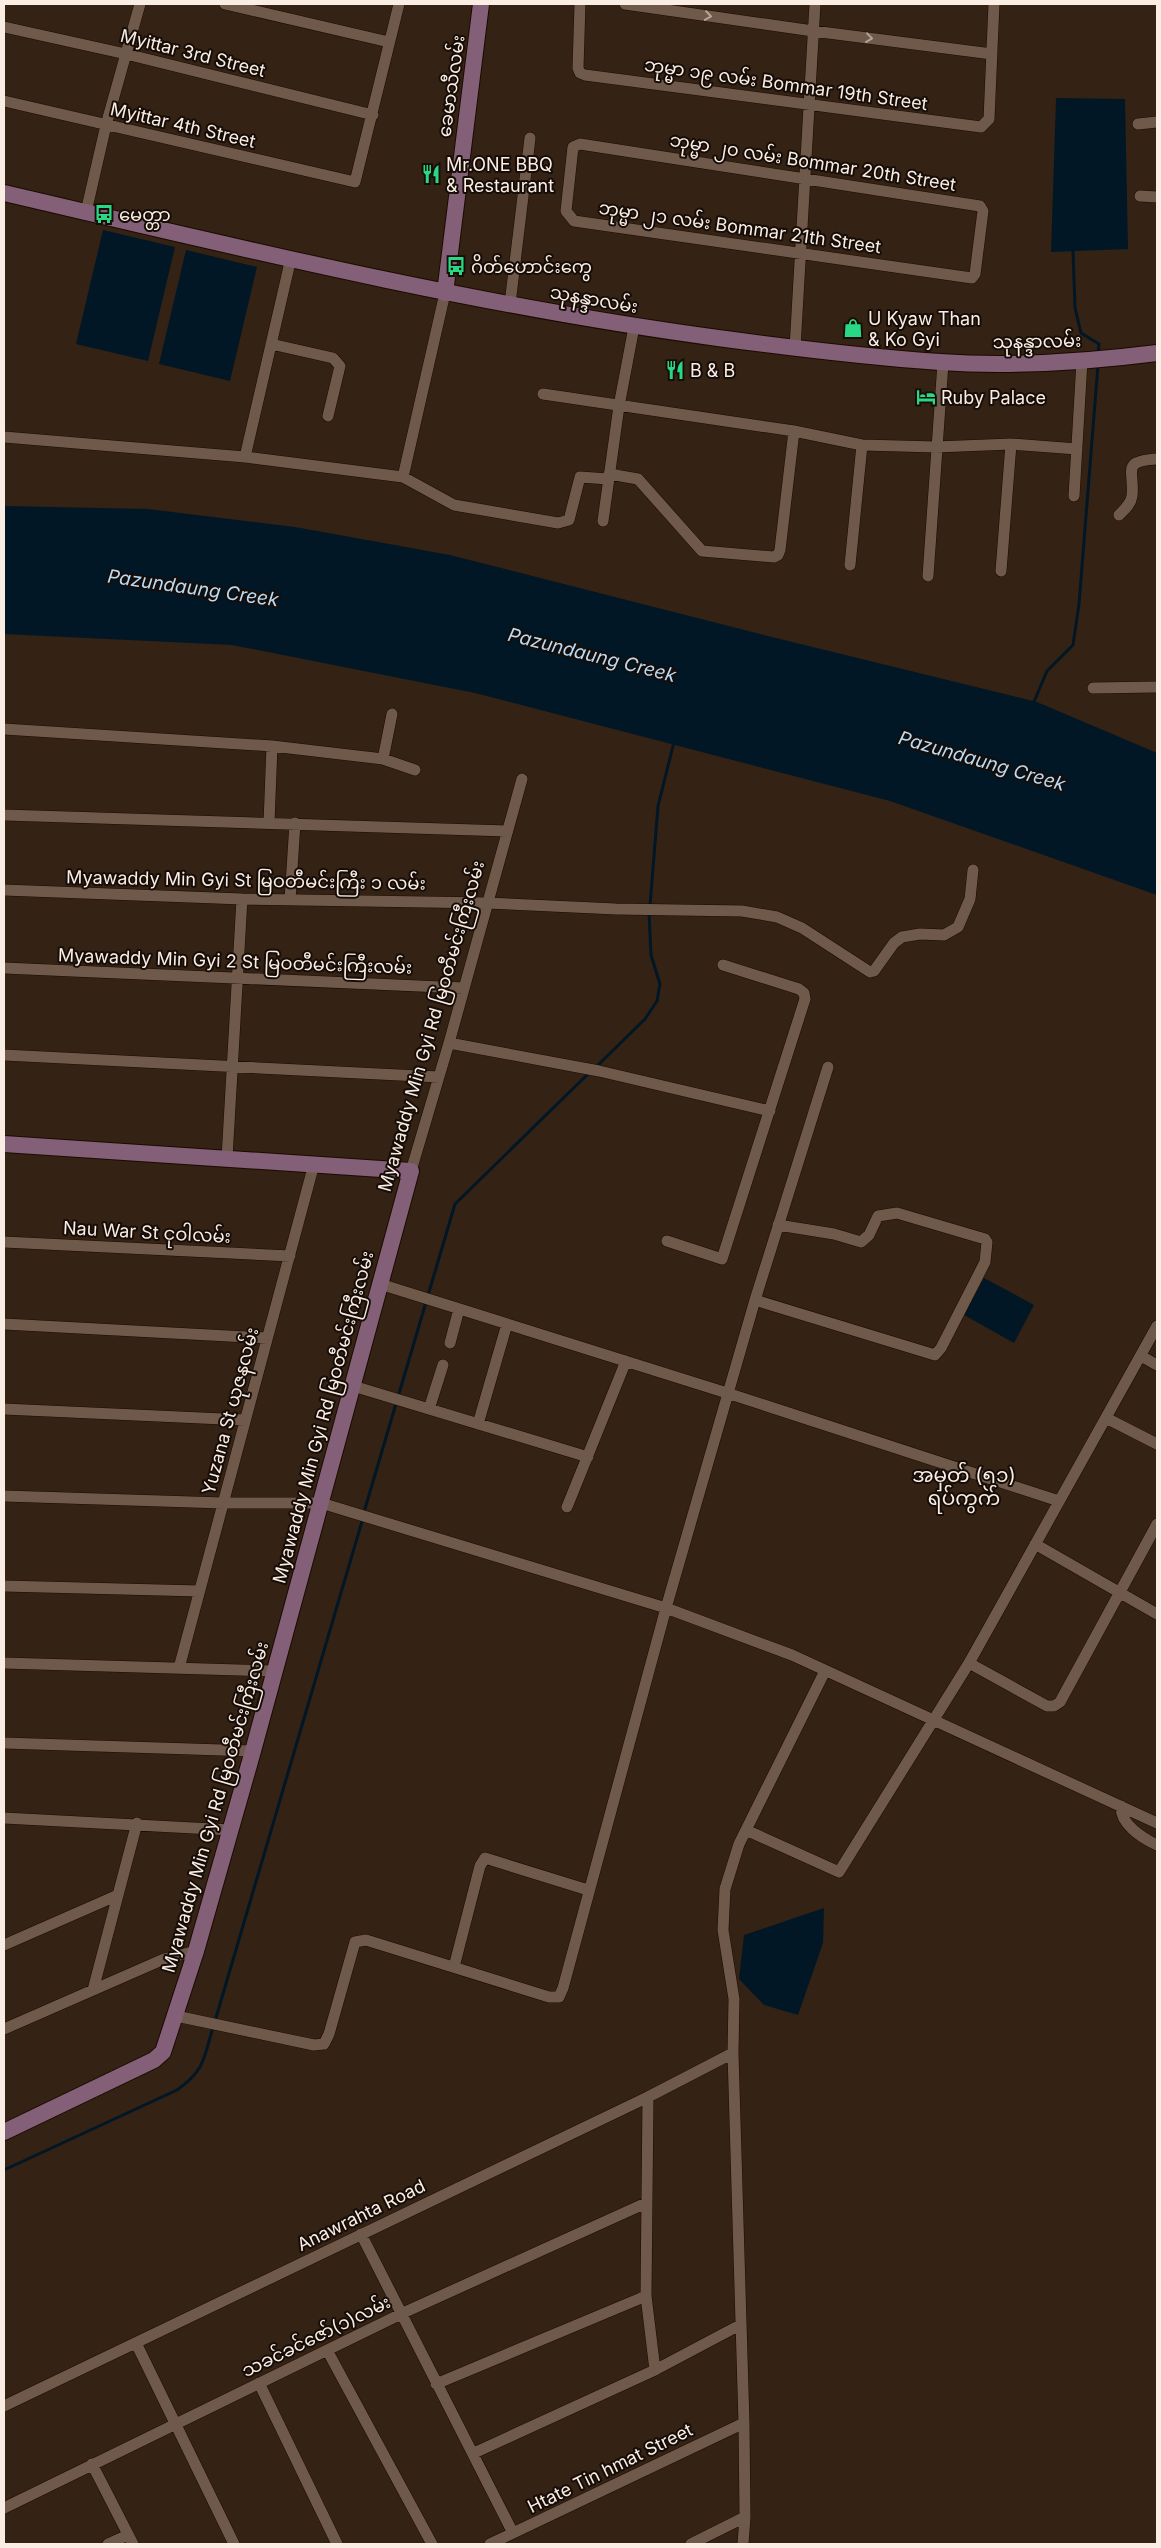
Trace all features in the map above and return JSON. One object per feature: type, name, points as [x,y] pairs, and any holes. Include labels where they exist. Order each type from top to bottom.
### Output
[{"type":"main road","name":"ခေမာသီလမ်း","points":[[445,293],[481,4]]},
{"type":"main road","name":"သုနန္ဒာလမ်း","points":[[4,193],[445,293],[634,327],[795,348],[943,362],[1082,361],[1157,353]]},
{"type":"main road","points":[[4,1144],[410,1171]]},
{"type":"main road","name":"Myawaddy Min Gyi Rd မြဝတီမင်းကြီးလမ်း","points":[[4,2132],[154,2060],[163,2052],[196,1951],[253,1751],[410,1171]]},
{"type":"street","points":[[86,212],[106,125],[140,4]]},
{"type":"street","points":[[226,4],[389,42]]},
{"type":"street","points":[[373,115],[399,4]]},
{"type":"street","name":"ဘုမ္မာ ၁၉ လမ်း Bommar 19th Street","points":[[580,4],[578,68],[580,73],[810,106],[981,127],[989,119],[992,54]]},
{"type":"street","points":[[625,4],[813,32],[992,54],[994,4]]},
{"type":"street","points":[[795,348],[815,4]]},
{"type":"street","name":"Myittar 3rd Street","points":[[4,27],[126,54],[373,115]]},
{"type":"street","name":"Myittar 4th Street","points":[[4,101],[355,182],[373,115]]},
{"type":"street","points":[[1138,124],[1157,122]]},
{"type":"street","points":[[510,304],[530,138]]},
{"type":"street","name":"ဘုမ္မာ ၂၀ လမ်း Bommar 20th Street","points":[[573,147],[580,144],[980,206],[983,211],[975,274]]},
{"type":"street","name":"ဘုမ္မာ ၂၁ လမ်း Bommar 21th Street","points":[[573,147],[566,211],[574,221],[972,278],[975,274]]},
{"type":"street","points":[[1140,196],[1157,197]]},
{"type":"street","points":[[245,457],[291,258]]},
{"type":"street","points":[[403,476],[445,293]]},
{"type":"street","points":[[603,521],[619,406],[634,327]]},
{"type":"street","points":[[271,344],[333,358],[338,362],[340,366],[328,416]]},
{"type":"street","points":[[1074,496],[1082,361]]},
{"type":"street","points":[[928,576],[943,362]]},
{"type":"street","points":[[543,394],[794,431],[862,445],[936,447],[1011,444],[1077,449]]},
{"type":"street","points":[[4,437],[245,457],[403,476],[454,505],[562,523],[567,521],[570,516],[577,482],[580,477],[609,476],[638,479],[702,551],[774,557],[778,555],[780,550],[794,431]]},
{"type":"street","points":[[1000,571],[1011,444]]},
{"type":"street","points":[[850,565],[862,445]]},
{"type":"street","points":[[1119,515],[1128,506],[1132,495],[1130,472],[1135,464],[1139,461],[1157,459]]},
{"type":"street","points":[[1094,688],[1157,687]]},
{"type":"street","points":[[383,759],[392,714]]},
{"type":"street","points":[[4,742],[4,729],[272,746],[383,759],[415,770]]},
{"type":"street","points":[[269,823],[272,746]]},
{"type":"street","name":"Myawaddy Min Gyi Rd မြဝတီမင်းကြီးလမ်း","points":[[410,1171],[449,1043],[522,779]]},
{"type":"street","points":[[4,814],[507,831]]},
{"type":"street","points":[[290,900],[295,823]]},
{"type":"street","name":"Myawaddy Min Gyi St မြဝတီမင်းကြီး ၁ လမ်း","points":[[4,890],[242,899],[487,903],[667,911],[742,911],[777,917],[802,928],[870,972],[874,971],[894,944],[902,937],[920,934],[944,935],[958,927],[970,899],[973,870]]},
{"type":"street","points":[[228,1158],[242,899]]},
{"type":"street","points":[[667,1241],[718,1260],[722,1259],[805,999],[804,993],[799,989],[723,965]]},
{"type":"street","name":"Myawaddy Min Gyi 2 St မြဝတီမင်းကြီးလမ်း","points":[[4,968],[464,988]]},
{"type":"street","points":[[449,1043],[599,1071],[770,1112]]},
{"type":"street","points":[[4,1055],[439,1077]]},
{"type":"street","points":[[176,2016],[314,2045],[324,2044],[329,2034],[355,1942],[366,1940],[549,1997],[558,1996],[563,1988],[588,1890],[727,1393],[828,1067]]},
{"type":"street","name":"Yuzana St ယုဇနလမ်း","points":[[178,1668],[290,1256],[307,1163]]},
{"type":"street","points":[[755,1300],[935,1355],[942,1348],[985,1262],[987,1242],[985,1239],[897,1213],[878,1216],[869,1235],[861,1242],[834,1234],[778,1226]]},
{"type":"street","name":"Nau War St ငုဝါလမ်း","points":[[4,1242],[290,1256]]},
{"type":"street","points":[[380,1284],[727,1393],[1060,1501]]},
{"type":"street","points":[[450,1342],[459,1309]]},
{"type":"street","points":[[4,1324],[267,1338]]},
{"type":"street","points":[[478,1424],[507,1324]]},
{"type":"street","points":[[746,1830],[839,1872],[969,1663],[1157,1326]]},
{"type":"street","points":[[1141,1356],[1157,1365]]},
{"type":"street","points":[[568,1507],[626,1362]]},
{"type":"street","points":[[429,1409],[444,1365]]},
{"type":"street","points":[[353,1386],[393,1396],[429,1409],[588,1457]]},
{"type":"street","points":[[4,1409],[245,1420]]},
{"type":"street","points":[[1106,1418],[1157,1444]]},
{"type":"street","points":[[4,1496],[223,1503],[321,1503],[666,1608],[792,1655],[1157,1823]]},
{"type":"street","points":[[969,1663],[1047,1706],[1054,1706],[1060,1702],[1157,1524]]},
{"type":"street","points":[[1036,1544],[1157,1614]]},
{"type":"street","points":[[4,1586],[199,1591]]},
{"type":"street","points":[[4,1663],[275,1671]]},
{"type":"street","points":[[743,2544],[745,2517],[744,2423],[733,2053],[734,1999],[723,1930],[725,1889],[746,1830],[825,1671]]},
{"type":"street","points":[[4,1743],[253,1751]]},
{"type":"street","points":[[1121,1806],[1120,1812],[1126,1824],[1157,1845]]},
{"type":"street","points":[[4,1818],[136,1823],[230,1830]]},
{"type":"street","points":[[93,1990],[136,1823]]},
{"type":"street","points":[[454,1967],[480,1866],[485,1858],[588,1890]]},
{"type":"street","points":[[4,1945],[118,1895]]},
{"type":"street","points":[[4,2029],[164,1959],[196,1951]]},
{"type":"street","name":"Anawrahta Road","points":[[4,2406],[648,2097],[733,2053]]},
{"type":"street","points":[[648,2097],[646,2296],[655,2370]]},
{"type":"street","name":"သခင်ခင်ဇော်(၁)လမ်း","points":[[4,2508],[173,2423],[403,2313],[646,2203]]},
{"type":"street","points":[[361,2234],[403,2313],[436,2384],[474,2453],[513,2533]]},
{"type":"street","points":[[436,2384],[646,2296]]},
{"type":"street","points":[[474,2453],[655,2370],[740,2325]]},
{"type":"street","points":[[136,2343],[173,2423],[234,2544]]},
{"type":"street","points":[[327,2350],[432,2544]]},
{"type":"street","points":[[259,2383],[337,2544]]},
{"type":"street","name":"Htate Tin hmat Street","points":[[490,2544],[744,2423]]},
{"type":"street","points":[[92,2464],[130,2540],[108,2544]]},
{"type":"street","points":[[691,2544],[745,2517]]},
{"type":"water","points":[[1056,98],[1125,99],[1128,249],[1051,252]]},
{"type":"water","points":[[103,230],[175,247],[148,361],[76,344]]},
{"type":"water","points":[[186,250],[257,267],[230,381],[159,364]]},
{"type":"water","name":"Pazundaung Creek","points":[[4,506],[148,509],[295,527],[450,555],[1037,702],[1157,753],[1157,895],[890,801],[475,693],[232,645],[4,634]]},
{"type":"water","points":[[984,1278],[1034,1305],[1014,1343],[964,1315]]},
{"type":"water","points":[[824,1908],[823,1943],[798,2015],[764,2005],[739,1979],[744,1935]]},
{"type":"waterway","points":[[1073,251],[1075,308],[1081,333],[1099,344],[1098,354]]},
{"type":"waterway","points":[[1033,704],[1047,671],[1073,645],[1079,604],[1098,365]]},
{"type":"waterway","points":[[650,906],[658,806],[674,742]]},
{"type":"waterway","points":[[596,1067],[645,1019],[657,1001],[660,984],[651,955],[649,912]]},
{"type":"waterway","points":[[364,1512],[455,1204],[589,1073]]},
{"type":"waterway","points":[[215,2021],[363,1518]]},
{"type":"waterway","points":[[4,2170],[177,2090],[193,2076],[202,2063],[213,2027]]},
{"type":"place","name":"Mr.ONE BBQ & Restaurant","points":[[431,174]]},
{"type":"place","name":"မေတ္တာ","points":[[104,214]]},
{"type":"place","name":"ဂိတ်ဟောင်းကွေ","points":[[456,266]]},
{"type":"place","name":"U Kyaw Than & Ko Gyi","points":[[853,328]]},
{"type":"place","name":"B & B","points":[[675,370]]},
{"type":"place","name":"Ruby Palace","points":[[926,397]]},
{"type":"district","name":"အမှတ် (၅၁) ရပ်ကွက်","points":[[964,1486]]}]
